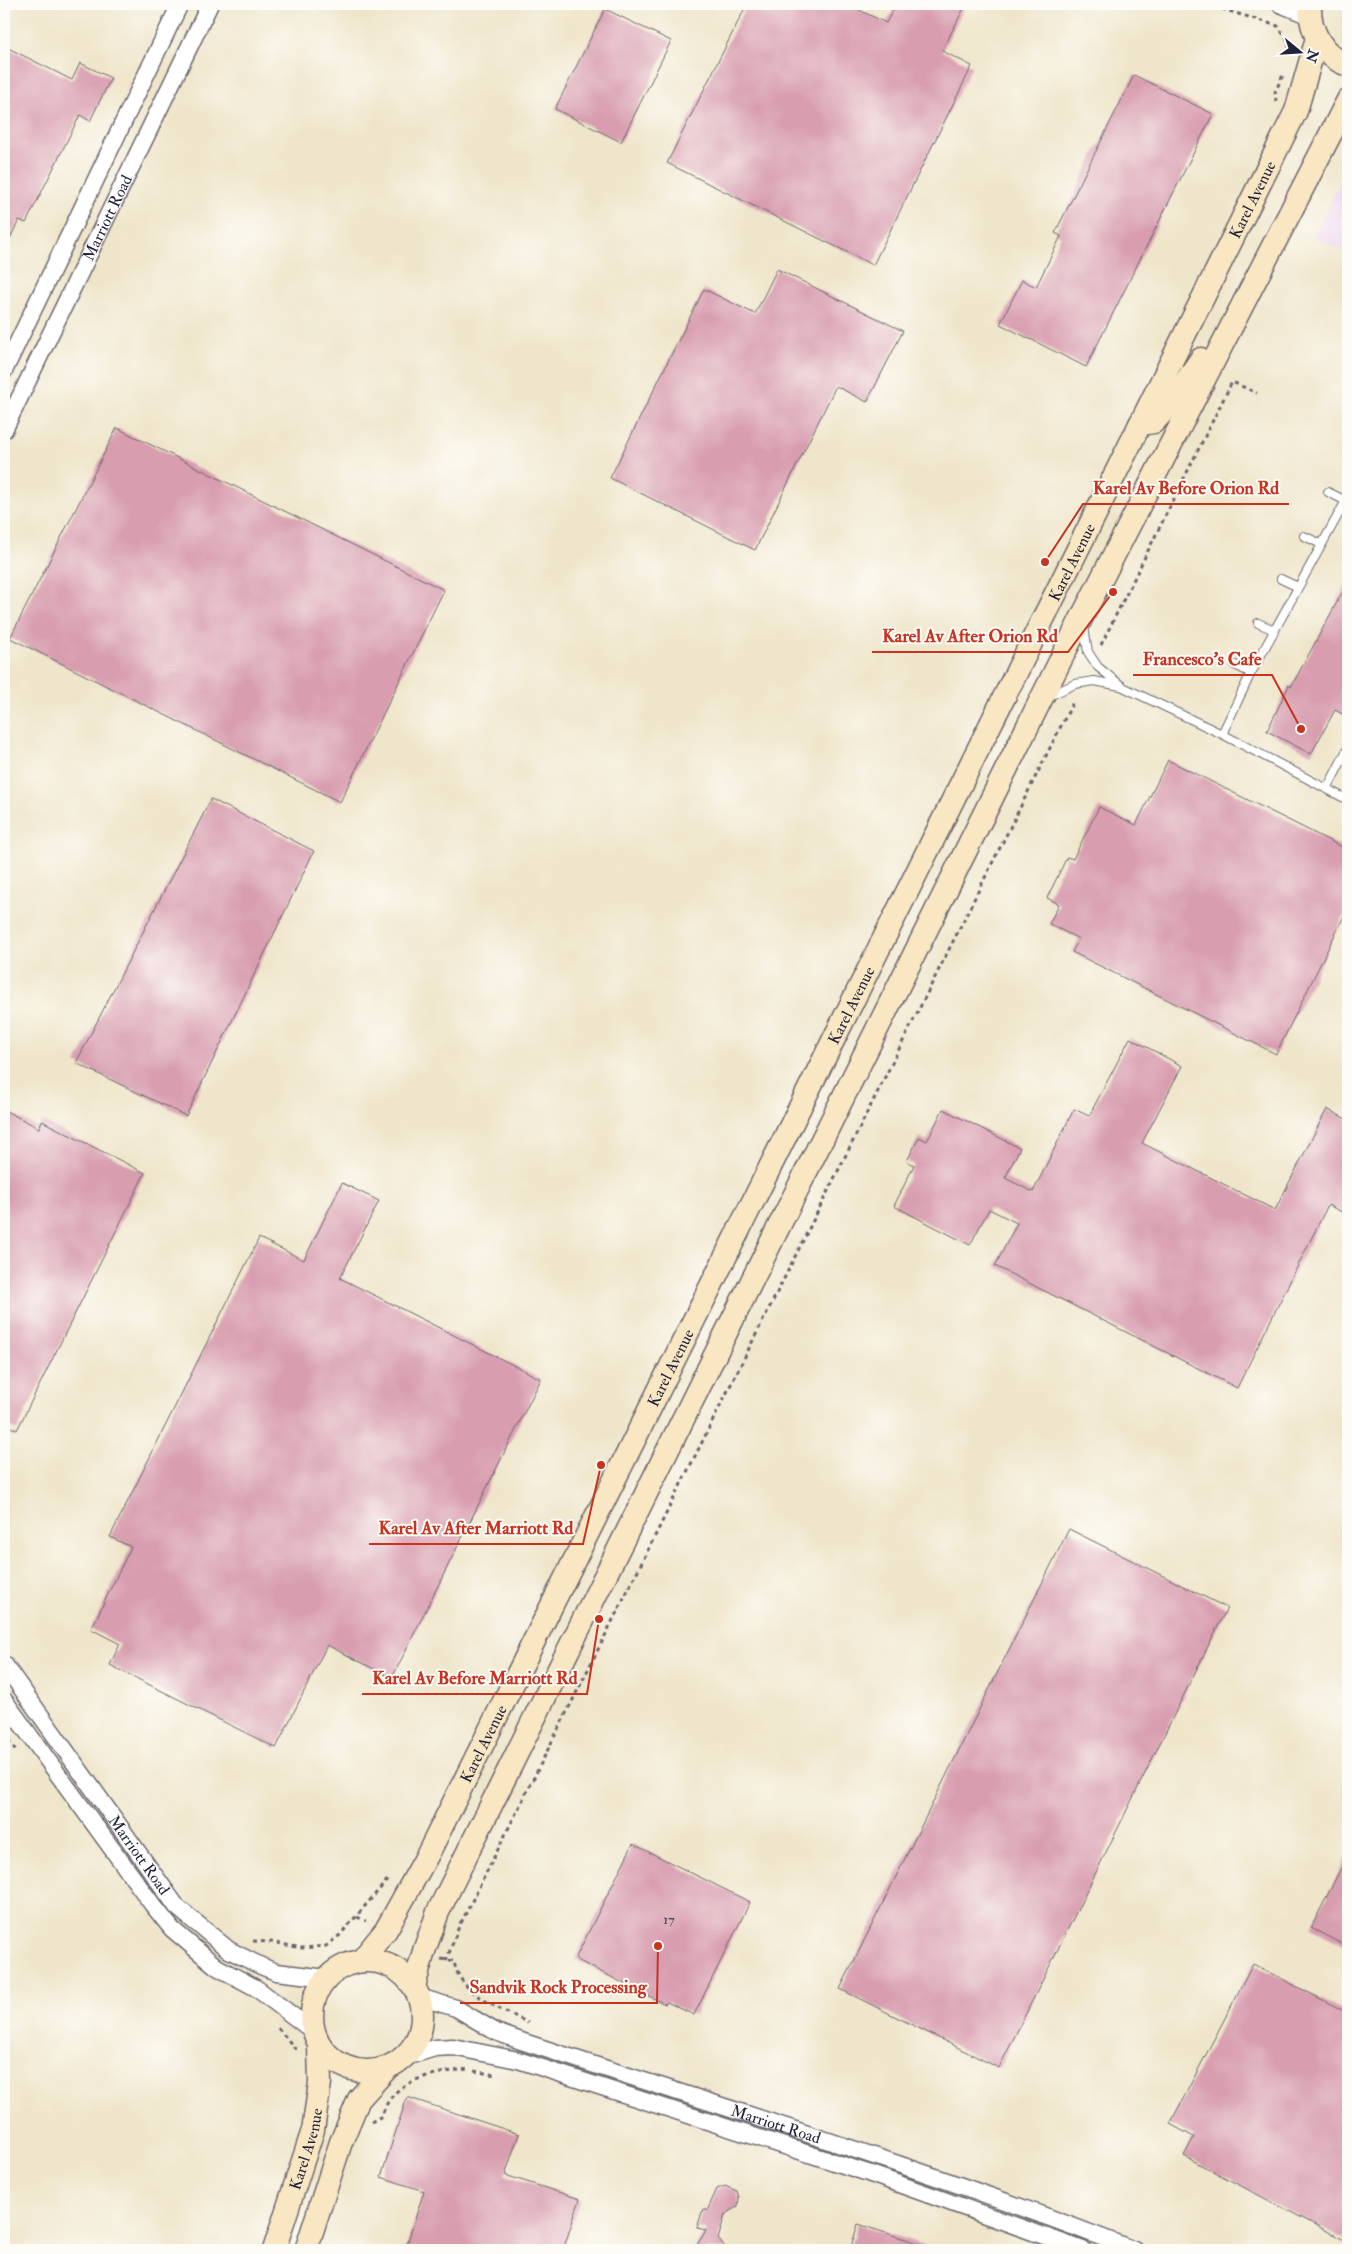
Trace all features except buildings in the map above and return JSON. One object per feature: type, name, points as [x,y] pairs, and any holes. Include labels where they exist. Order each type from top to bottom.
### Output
[{"type":"main road","points":[[1310,10],[1317,38],[1335,58],[1348,65]]},
{"type":"main road","name":"Karel Avenue","points":[[361,1961],[386,1930],[428,1854],[1296,111],[1317,38]]},
{"type":"main road","name":"Karel Avenue","points":[[416,1992],[424,1951],[438,1912],[1040,700],[1348,100]]},
{"type":"main road","points":[[1140,424],[1154,422],[1171,403],[1194,368],[1235,318]]},
{"type":"main road","name":"Karel Avenue","points":[[274,2250],[313,2130],[320,2083],[316,2038],[311,2017],[313,2003],[318,1989],[326,1978],[348,1963],[376,1961],[391,1966],[404,1974],[416,1992],[422,2013],[420,2030],[413,2046],[359,2099],[341,2142],[306,2250]]},
{"type":"main road","points":[[316,2038],[336,2061],[357,2070],[373,2071],[395,2063]]},
{"type":"street","name":"Marriott Road","points":[[4,371],[180,4]]},
{"type":"street","name":"Marriott Road","points":[[4,430],[210,4]]},
{"type":"street","points":[[1280,4],[1310,10]]},
{"type":"street","name":"Marriott Road","points":[[4,1664],[177,1907],[229,1950],[276,1972],[326,1978]]},
{"type":"street","name":"Marriott Road","points":[[4,1700],[152,1904],[172,1928],[216,1967],[256,1988],[316,2038]]},
{"type":"street","name":"Marriott Road","points":[[416,1992],[456,2008],[496,2032],[874,2155],[1041,2214],[1134,2250]]},
{"type":"street","name":"Marriott Road","points":[[395,2063],[434,2048],[453,2047],[518,2060],[868,2173],[1083,2250]]},
{"type":"lane","points":[[1222,734],[1251,673],[1347,499],[1328,492]]},
{"type":"lane","points":[[1304,536],[1321,544]]},
{"type":"lane","points":[[1281,579],[1298,587]]},
{"type":"lane","points":[[1083,615],[1088,652],[1098,667],[1123,687],[1222,734],[1348,800]]},
{"type":"lane","points":[[1258,622],[1274,630]]},
{"type":"lane","points":[[1235,665],[1251,673]]},
{"type":"lane","points":[[1040,700],[1082,683],[1094,681],[1123,687]]},
{"type":"lane","points":[[1327,789],[1348,748]]},
{"type":"path","points":[[1216,4],[1219,8],[1278,26],[1289,42],[1289,62]]},
{"type":"path","points":[[1274,92],[1285,70]]},
{"type":"path","points":[[1093,660],[1232,382],[1257,393]]},
{"type":"path","points":[[461,1923],[1082,683]]},
{"type":"path","points":[[229,1950],[251,1941],[271,1942],[302,1948],[326,1946],[340,1935],[357,1917],[383,1884]]},
{"type":"path","points":[[446,1961],[454,1961],[456,1971],[471,1991],[534,2026]]},
{"type":"path","points":[[274,2024],[297,2050],[299,2055]]},
{"type":"path","points":[[384,2107],[404,2085],[416,2078],[443,2073]]},
{"type":"shaded area","points":[[1348,166],[1348,253],[1314,236]]},
{"type":"place","name":"Karel Av Before Orion Rd","points":[[1045,562]]},
{"type":"place","name":"Karel Av After Orion Rd","points":[[1113,592]]},
{"type":"place","name":"Francesco's Cafe","points":[[1301,729]]},
{"type":"place","name":"Karel Av After Marriott Rd","points":[[601,1465]]},
{"type":"place","name":"Karel Av Before Marriott Rd","points":[[599,1619]]},
{"type":"place","name":"Sandvik Rock Processing","points":[[658,1946]]}]
